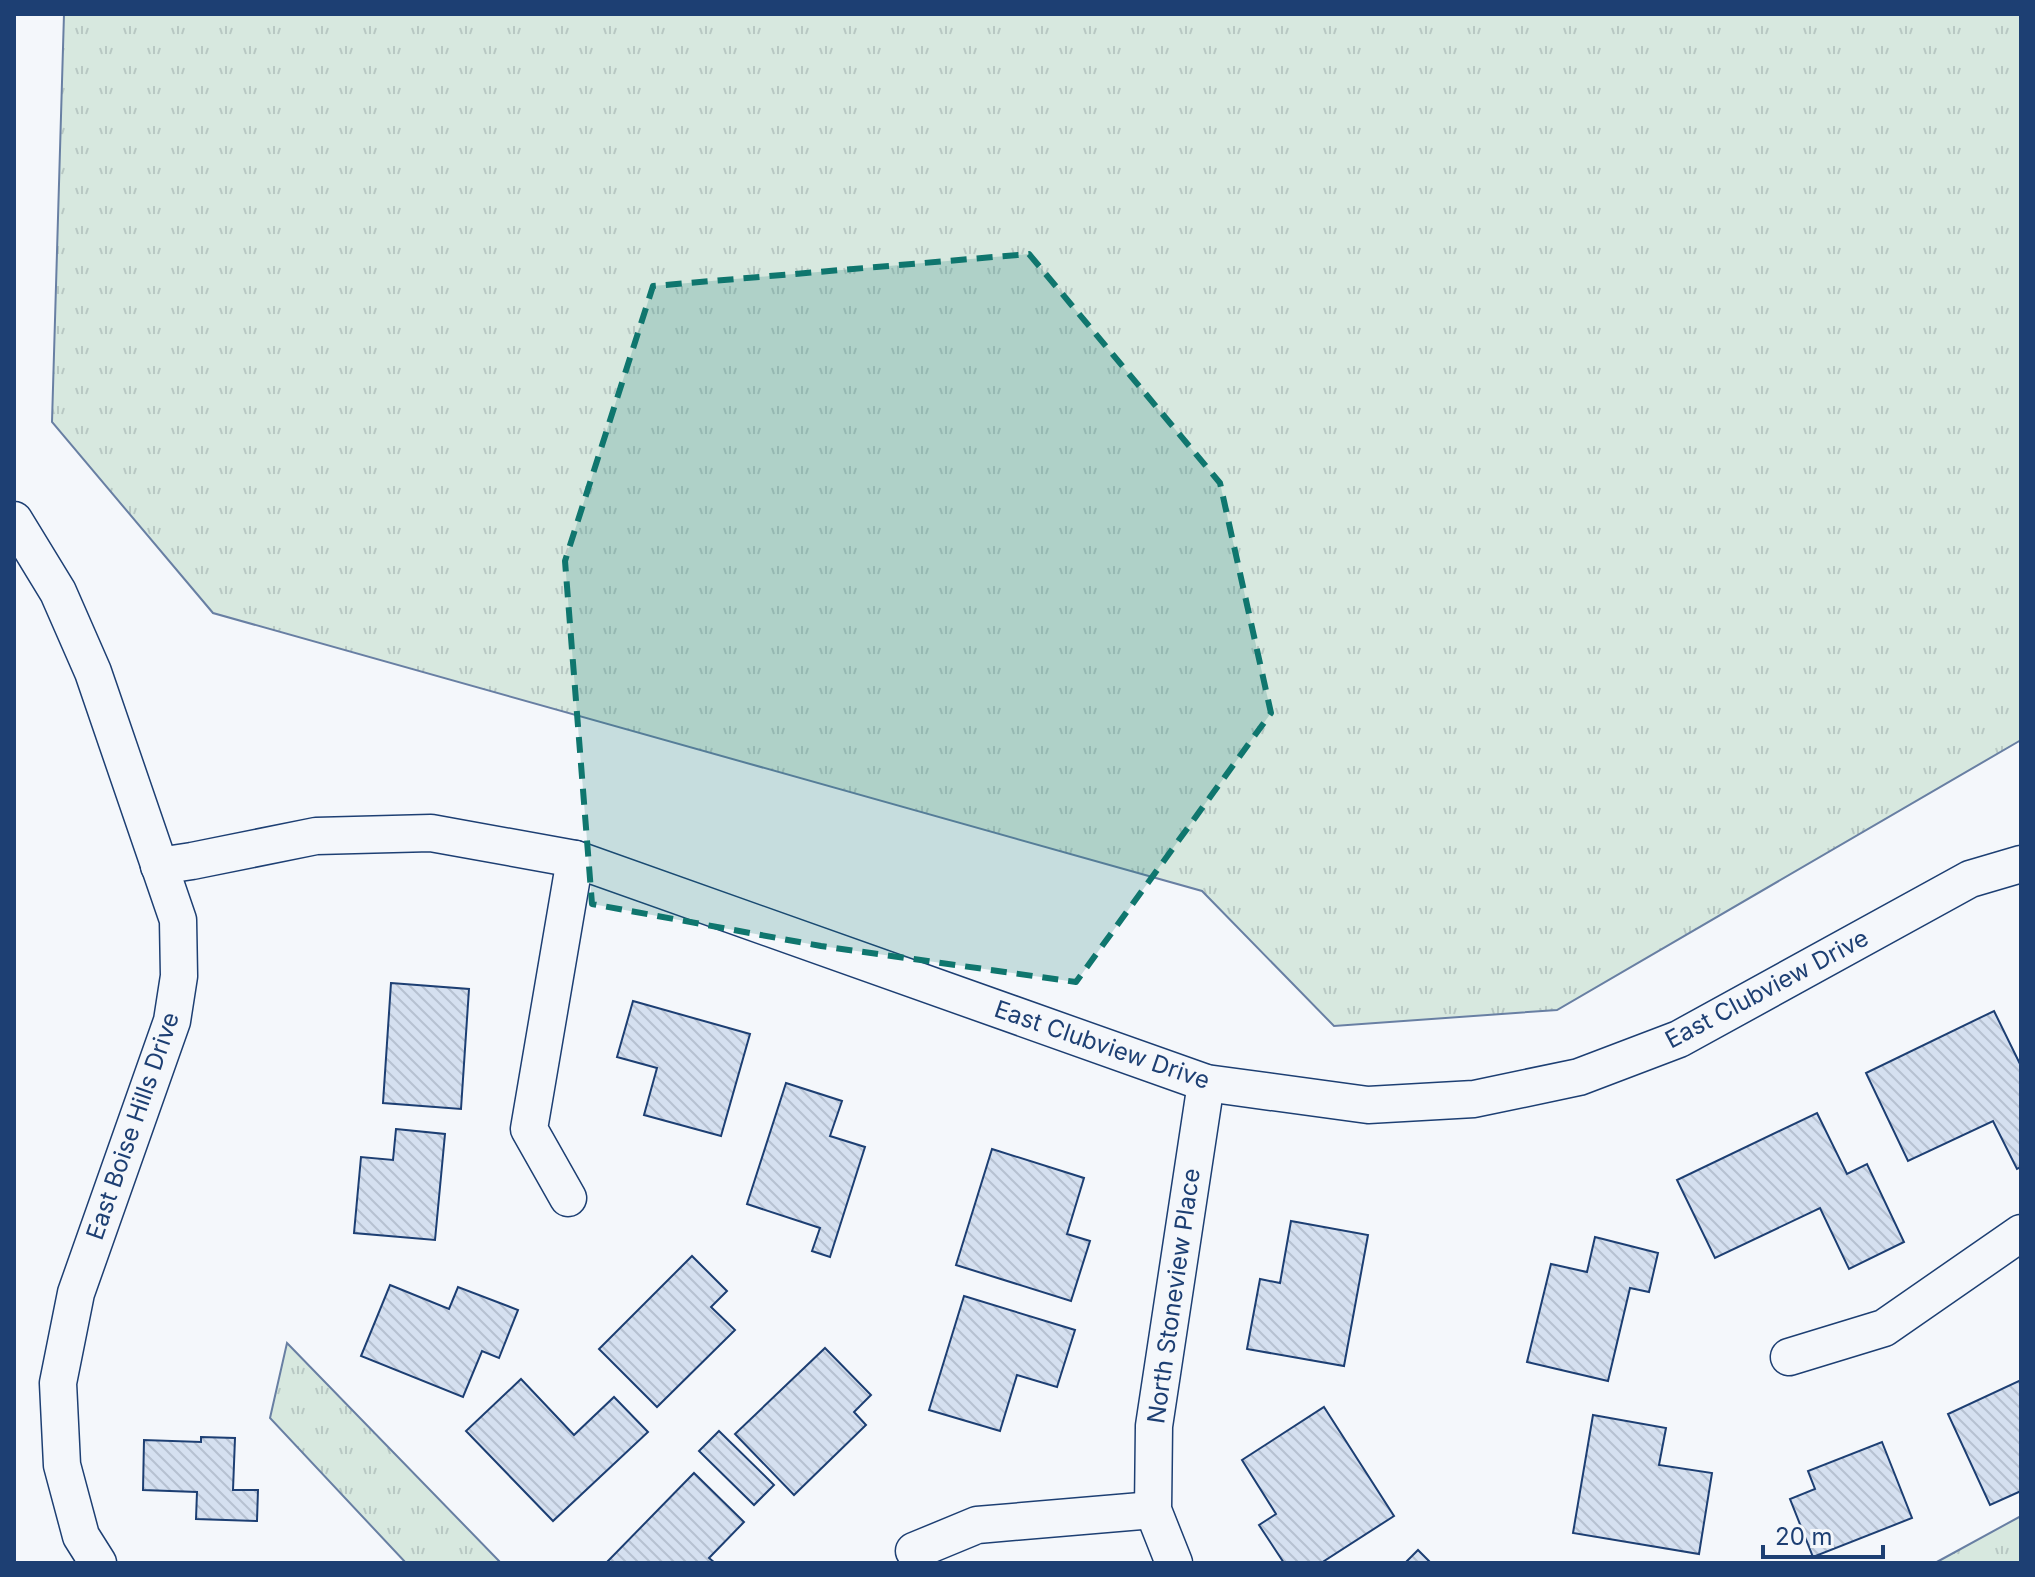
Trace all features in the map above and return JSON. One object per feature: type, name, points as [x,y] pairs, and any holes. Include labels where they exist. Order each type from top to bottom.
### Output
[{"type":"street","name":"East Boise Hills Drive","points":[[14,520],[58,592],[93,672],[178,920],[179,976],[172,1021],[76,1293],[58,1383],[62,1465],[81,1536],[98,1563]]},
{"type":"street","name":"East Clubview Drive","points":[[159,866],[316,836],[431,833],[575,859],[1206,1083],[1368,1105],[1474,1099],[1579,1077],[1679,1039],[1970,879],[2021,864]]},
{"type":"street","points":[[568,1198],[529,1129],[575,859]]},
{"type":"street","name":"North Stoneview Place","points":[[1174,1563],[1153,1510],[1154,1426],[1206,1083]]},
{"type":"street","points":[[1789,1357],[1884,1328],[2021,1233]]},
{"type":"street","points":[[914,1551],[977,1525],[1153,1510]]},
{"type":"highlighted area","points":[[1029,254],[1220,483],[1271,713],[1076,982],[821,946],[592,904],[565,561],[653,286]]},
{"type":"green space","points":[[64,14],[2021,14],[2021,740],[1557,1010],[1334,1026],[1202,891],[213,613],[52,422]]},
{"type":"green space","points":[[287,1343],[501,1563],[406,1563],[270,1418]]},
{"type":"green space","points":[[2021,1516],[2021,1563],[1935,1563]]},
{"type":"building","points":[[391,983],[469,989],[461,1109],[383,1103]]},
{"type":"building","points":[[633,1001],[750,1034],[721,1136],[644,1115],[657,1068],[617,1057]]},
{"type":"building","points":[[1994,1011],[2021,1066],[2021,1167],[2017,1169],[1993,1121],[1908,1161],[1866,1073]]},
{"type":"building","points":[[786,1083],[842,1101],[830,1136],[865,1147],[830,1257],[812,1251],[820,1228],[747,1204]]},
{"type":"building","points":[[1817,1113],[1847,1174],[1867,1164],[1904,1242],[1849,1269],[1820,1208],[1715,1258],[1677,1180]]},
{"type":"building","points":[[396,1129],[445,1134],[435,1240],[354,1233],[361,1157],[393,1160]]},
{"type":"building","points":[[992,1149],[1084,1178],[1067,1234],[1090,1241],[1071,1301],[956,1265]]},
{"type":"building","points":[[1291,1221],[1368,1235],[1344,1366],[1247,1349],[1260,1279],[1280,1283]]},
{"type":"building","points":[[1595,1237],[1658,1253],[1649,1292],[1630,1288],[1608,1381],[1527,1362],[1551,1264],[1587,1272]]},
{"type":"building","points":[[692,1256],[727,1291],[711,1307],[735,1330],[657,1407],[599,1349]]},
{"type":"building","points":[[390,1285],[449,1309],[458,1287],[518,1310],[499,1358],[482,1351],[463,1397],[361,1356]]},
{"type":"building","points":[[964,1296],[1075,1330],[1057,1387],[1017,1375],[1000,1431],[929,1410]]},
{"type":"building","points":[[825,1348],[871,1395],[854,1412],[866,1425],[794,1495],[735,1434]]},
{"type":"building","points":[[521,1379],[574,1435],[614,1397],[648,1432],[553,1521],[466,1431]]},
{"type":"building","points":[[2021,1380],[2021,1491],[1990,1505],[1948,1414]]},
{"type":"building","points":[[1324,1407],[1394,1516],[1321,1563],[1284,1563],[1259,1525],[1276,1514],[1242,1460]]},
{"type":"building","points":[[1593,1415],[1666,1428],[1659,1465],[1712,1473],[1699,1554],[1573,1533]]},
{"type":"building","points":[[719,1431],[774,1485],[754,1505],[699,1451]]},
{"type":"building","points":[[201,1437],[235,1438],[233,1490],[258,1490],[257,1521],[196,1519],[197,1492],[143,1490],[144,1440],[201,1442]]},
{"type":"building","points":[[1882,1442],[1912,1518],[1813,1557],[1790,1499],[1815,1489],[1808,1471]]},
{"type":"building","points":[[694,1473],[744,1522],[709,1558],[715,1563],[606,1563]]},
{"type":"building","points":[[1418,1550],[1431,1563],[1405,1563]]}]
